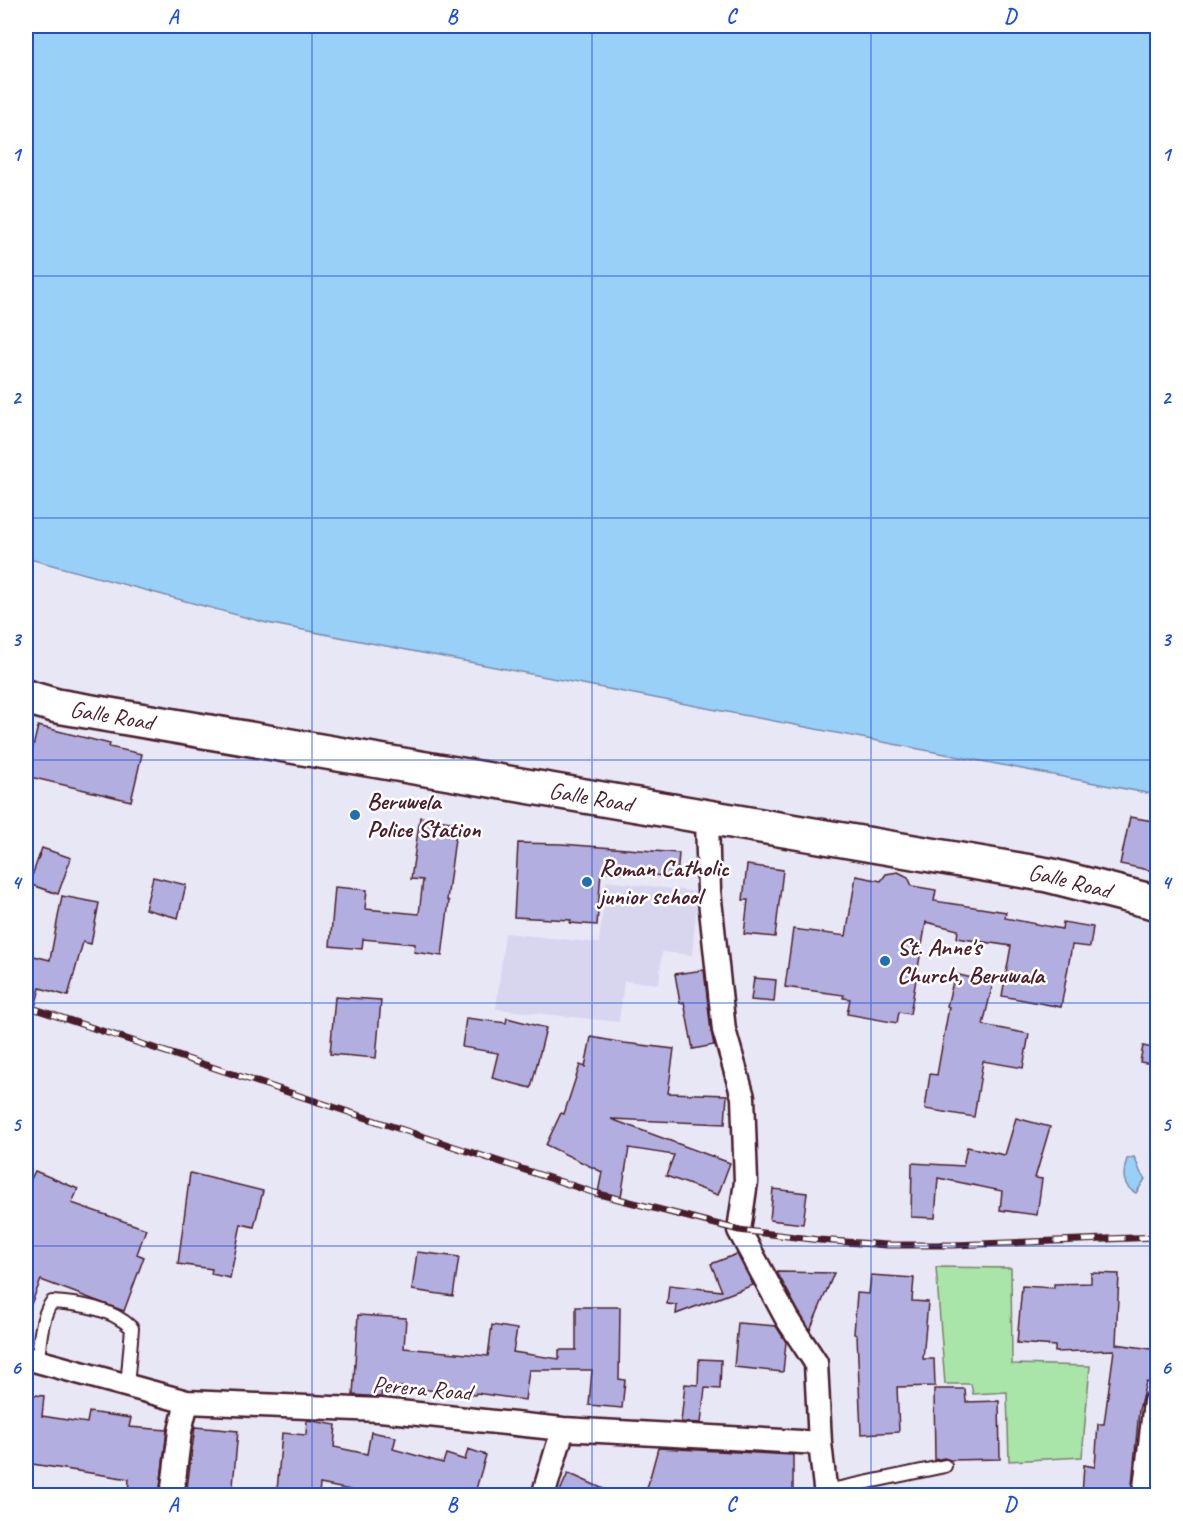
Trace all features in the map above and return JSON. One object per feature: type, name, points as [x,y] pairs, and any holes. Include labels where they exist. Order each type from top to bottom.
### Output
[{"type":"highway","name":"Galle Road","points":[[26,697],[57,706],[1048,875],[1158,903]]},
{"type":"street","points":[[707,818],[709,891],[724,1030],[743,1097],[746,1182],[739,1230],[788,1319],[816,1363],[820,1443],[826,1493]]},
{"type":"street","name":"Perera Road","points":[[32,1360],[187,1402],[381,1410],[563,1429],[820,1443]]},
{"type":"street","points":[[172,1496],[180,1431],[187,1402]]},
{"type":"street","points":[[1144,1496],[1155,1402]]},
{"type":"street","points":[[543,1496],[563,1429]]},
{"type":"lane","points":[[32,1360],[48,1307],[52,1302],[86,1304],[124,1320],[132,1328],[127,1387]]},
{"type":"lane","points":[[826,1493],[945,1466]]},
{"type":"shaded area","points":[[606,881],[698,892],[692,955],[662,952],[659,984],[624,981],[619,1022],[496,1009],[505,933],[599,943]]},
{"type":"green space","points":[[936,1267],[1011,1268],[1012,1364],[1090,1366],[1082,1457],[1009,1461],[1007,1392],[973,1394],[971,1384],[945,1384]]},
{"type":"water","points":[[26,26],[1157,26],[1157,795],[267,623],[26,558]]},
{"type":"water","points":[[1134,1157],[1145,1179],[1136,1193],[1128,1187],[1124,1179],[1127,1159]]},
{"type":"building","points":[[38,726],[110,744],[109,747],[142,754],[131,801],[26,776]]},
{"type":"building","points":[[420,817],[457,823],[442,956],[414,952],[415,944],[363,939],[362,949],[330,946],[335,887],[367,890],[365,909],[419,914],[423,880],[411,879]]},
{"type":"building","points":[[1130,817],[1158,822],[1158,872],[1120,864]]},
{"type":"building","points":[[518,843],[679,853],[677,877],[601,871],[597,925],[570,923],[571,920],[514,917]]},
{"type":"building","points":[[42,848],[71,858],[58,894],[29,884]]},
{"type":"building","points":[[747,865],[783,870],[775,937],[744,934],[748,900],[743,900]]},
{"type":"building","points":[[898,872],[908,877],[912,886],[936,890],[934,901],[1006,912],[1005,918],[1062,929],[1063,922],[1093,927],[1090,947],[1072,945],[1061,1007],[1002,996],[1011,946],[957,938],[958,930],[926,922],[910,1014],[899,1012],[897,1023],[847,1014],[850,999],[843,998],[844,995],[785,987],[793,929],[846,936],[856,876],[881,881],[886,874]]},
{"type":"building","points":[[153,877],[186,885],[178,918],[145,909]]},
{"type":"building","points":[[62,896],[99,903],[91,944],[83,942],[68,996],[40,988],[31,1022],[26,1021],[26,954],[50,960]]},
{"type":"building","points":[[704,970],[714,1045],[693,1049],[684,1002],[680,1003],[675,974]]},
{"type":"building","points":[[955,974],[993,983],[983,1025],[1029,1034],[1023,1068],[983,1061],[974,1117],[925,1109],[930,1074],[937,1075],[949,1007],[947,1006]]},
{"type":"building","points":[[754,978],[776,980],[774,1002],[751,1000]]},
{"type":"building","points":[[335,997],[381,1000],[376,1058],[330,1054]]},
{"type":"building","points":[[466,1018],[506,1023],[507,1018],[546,1028],[531,1088],[492,1078],[498,1053],[462,1047]]},
{"type":"building","points":[[591,1037],[674,1049],[668,1093],[727,1095],[725,1124],[611,1119],[730,1163],[718,1195],[666,1176],[674,1155],[629,1148],[621,1197],[598,1193],[602,1172],[546,1145],[561,1113],[564,1114],[580,1065],[585,1067]]},
{"type":"building","points":[[1143,1046],[1158,1049],[1158,1065],[1140,1062]]},
{"type":"building","points":[[1016,1118],[1050,1127],[1035,1178],[1042,1179],[1037,1215],[1000,1210],[1002,1191],[938,1178],[935,1218],[911,1217],[912,1163],[963,1166],[967,1147],[1005,1155]]},
{"type":"building","points":[[35,1171],[78,1189],[72,1203],[146,1229],[137,1254],[144,1257],[124,1311],[41,1280],[26,1316],[26,1189]]},
{"type":"building","points":[[190,1173],[263,1191],[254,1227],[241,1224],[230,1278],[211,1274],[212,1269],[178,1264]]},
{"type":"building","points":[[773,1189],[807,1193],[803,1224],[770,1220]]},
{"type":"building","points":[[417,1252],[459,1257],[453,1296],[412,1290]]},
{"type":"building","points":[[737,1254],[753,1285],[676,1314],[677,1305],[667,1304],[669,1285],[722,1291],[711,1264]]},
{"type":"building","points":[[777,1272],[834,1273],[810,1330],[799,1312]]},
{"type":"building","points":[[1091,1273],[1119,1274],[1116,1344],[1158,1350],[1158,1384],[1146,1382],[1139,1410],[1131,1496],[1082,1496],[1084,1465],[1095,1467],[1098,1424],[1104,1424],[1114,1350],[1055,1352],[1055,1346],[1017,1343],[1022,1286],[1054,1288],[1054,1284],[1091,1283]]},
{"type":"building","points":[[871,1275],[914,1278],[912,1301],[928,1302],[923,1359],[934,1359],[935,1386],[897,1387],[899,1432],[861,1434],[857,1335],[854,1334],[857,1293],[869,1294]]},
{"type":"building","points":[[576,1307],[620,1307],[619,1379],[625,1380],[622,1408],[589,1405],[592,1370],[529,1370],[525,1400],[476,1393],[475,1395],[382,1385],[381,1397],[353,1395],[358,1315],[406,1318],[404,1348],[488,1356],[492,1325],[517,1329],[513,1352],[559,1359],[559,1350],[576,1350]]},
{"type":"building","points":[[738,1323],[776,1326],[786,1342],[783,1372],[734,1367]]},
{"type":"building","points":[[699,1359],[721,1360],[720,1389],[705,1388],[701,1423],[681,1422],[685,1384],[698,1385]]},
{"type":"building","points":[[934,1389],[965,1389],[966,1402],[999,1401],[1000,1459],[950,1460],[944,1458],[935,1460]]},
{"type":"building","points":[[26,1394],[44,1396],[42,1416],[87,1423],[89,1412],[131,1418],[129,1427],[167,1430],[159,1496],[128,1496],[129,1479],[26,1463]]},
{"type":"building","points":[[307,1420],[336,1425],[334,1447],[367,1454],[371,1432],[396,1437],[393,1449],[443,1463],[446,1454],[465,1460],[468,1449],[486,1455],[474,1496],[360,1496],[361,1492],[320,1484],[319,1494],[277,1491],[282,1433],[306,1435]]},
{"type":"building","points":[[195,1427],[238,1431],[232,1496],[186,1496]]},
{"type":"building","points":[[658,1448],[793,1455],[793,1496],[711,1496],[711,1487],[691,1496],[645,1496]]},
{"type":"building","points":[[568,1473],[619,1496],[558,1496]]},
{"type":"railway","points":[[26,1006],[595,1193],[739,1230],[819,1240],[887,1245],[953,1245],[1158,1237]]},
{"type":"place","name":"Beruwela Police Station","points":[[355,815]]},
{"type":"place","name":"Roman Catholic junior school","points":[[587,882]]},
{"type":"place","name":"St. Anne's Church, Beruwala","points":[[885,961]]}]
